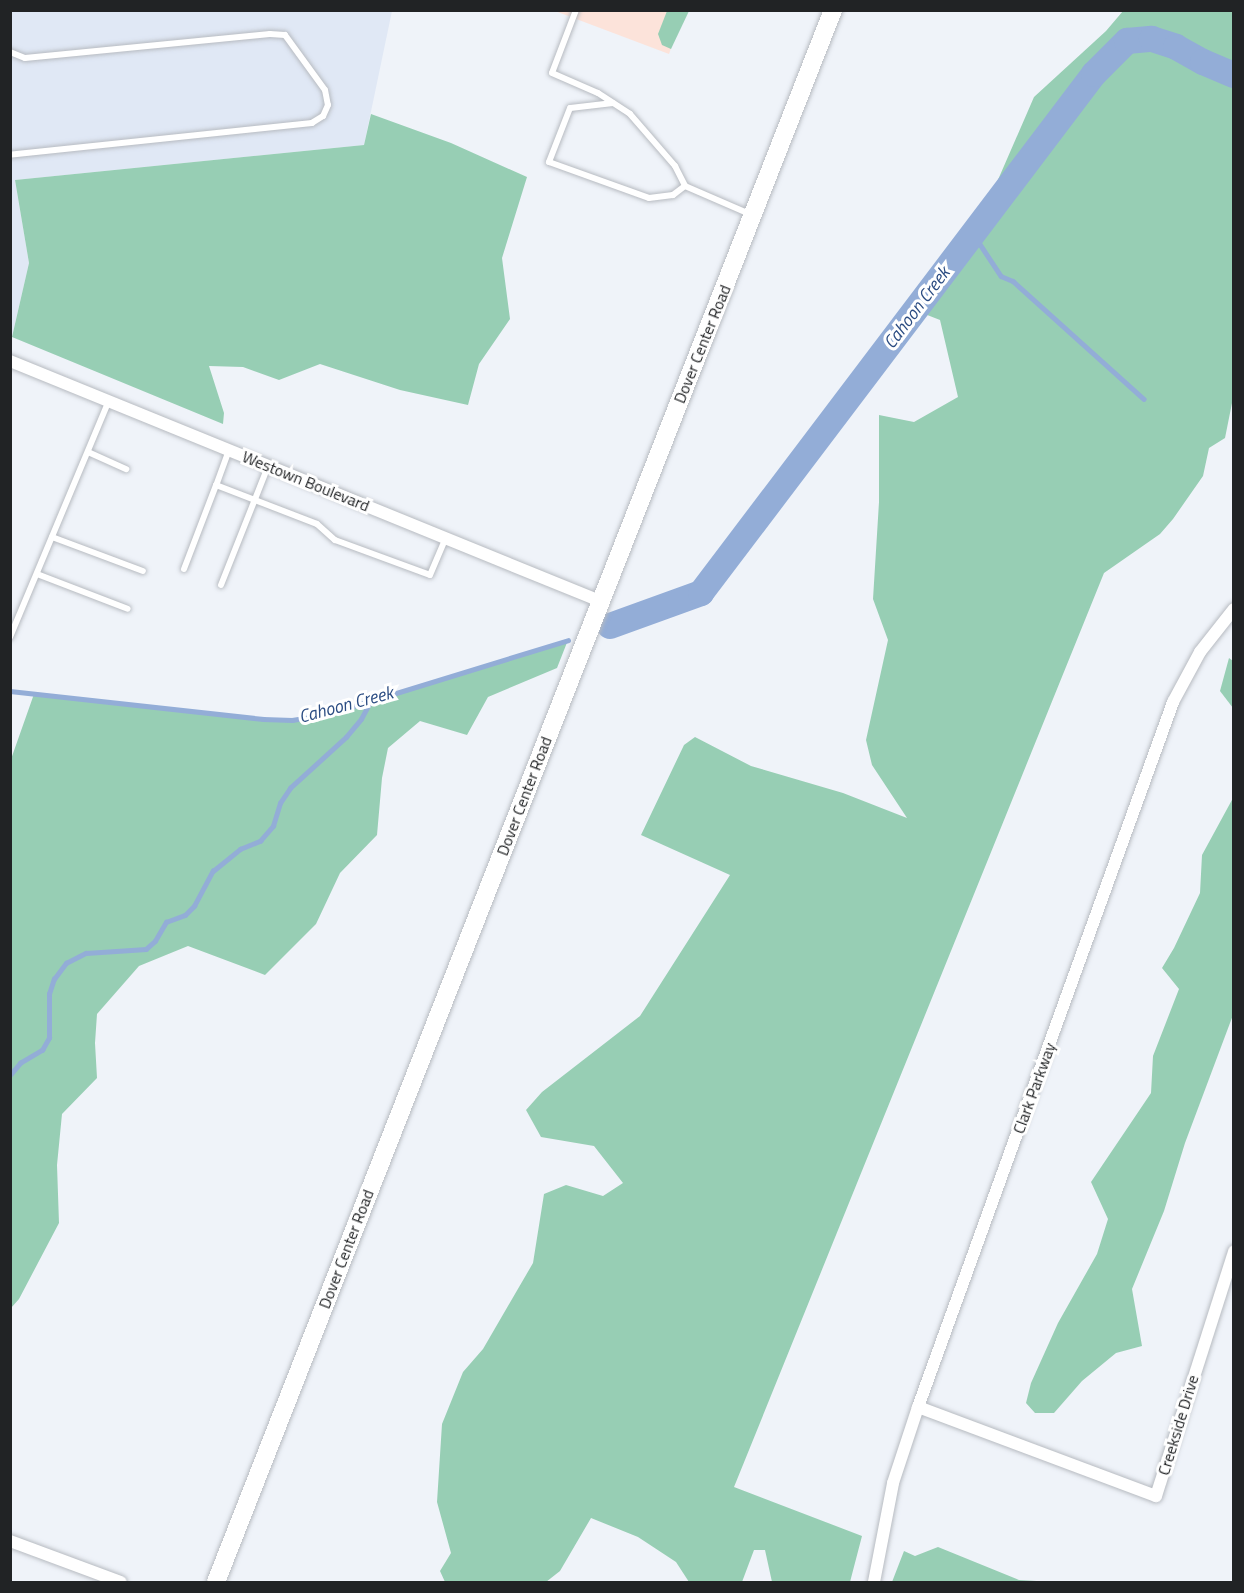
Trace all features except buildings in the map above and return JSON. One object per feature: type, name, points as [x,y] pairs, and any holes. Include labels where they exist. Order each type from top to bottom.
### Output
[{"type":"street","name":"Dover Center Road","points":[[216,1582],[833,10]]},
{"type":"street","name":"Westown Boulevard","points":[[10,361],[600,601]]},
{"type":"street","name":"Clark Parkway","points":[[873,1582],[893,1483],[918,1407],[1173,702],[1200,652],[1233,609]]},
{"type":"street","name":"Creekside Drive","points":[[918,1407],[1155,1496],[1233,1251]]},
{"type":"street","points":[[10,1541],[121,1582]]},
{"type":"lane","points":[[576,10],[552,73],[597,93],[630,114],[675,166],[685,186],[752,216]]},
{"type":"lane","points":[[10,52],[25,58],[270,33],[285,34],[325,90],[328,105],[323,116],[312,123],[10,155]]},
{"type":"lane","points":[[614,103],[570,108],[549,162],[649,198],[673,195],[685,186]]},
{"type":"lane","points":[[10,637],[110,400]]},
{"type":"lane","points":[[184,568],[230,449]]},
{"type":"lane","points":[[88,452],[126,469]]},
{"type":"lane","points":[[221,585],[268,465]]},
{"type":"lane","points":[[216,485],[317,524],[335,540],[430,575],[446,538]]},
{"type":"lane","points":[[52,537],[143,571]]},
{"type":"lane","points":[[37,574],[128,609]]},
{"type":"shaded area","points":[[10,11],[392,11],[364,145],[15,180],[29,263],[12,337]]},
{"type":"shaded area","points":[[555,11],[684,11],[669,54]]},
{"type":"green space","points":[[667,11],[689,11],[671,49],[662,45],[658,34]]},
{"type":"green space","points":[[1123,11],[1233,11],[1233,398],[1225,438],[1209,448],[1203,476],[1173,519],[1160,534],[1104,573],[734,1487],[862,1536],[850,1582],[772,1582],[765,1550],[754,1550],[742,1582],[689,1582],[676,1562],[638,1537],[591,1518],[560,1571],[546,1582],[445,1582],[440,1571],[451,1553],[437,1502],[442,1424],[463,1372],[483,1349],[533,1263],[544,1194],[566,1185],[603,1196],[623,1183],[594,1146],[541,1137],[526,1110],[542,1092],[640,1016],[730,875],[641,835],[684,745],[695,737],[751,766],[843,793],[907,818],[872,765],[866,740],[888,640],[873,599],[879,502],[879,415],[914,422],[958,397],[940,320],[917,311],[974,235],[1034,97],[1106,31]]},
{"type":"green space","points":[[371,114],[451,143],[527,177],[502,258],[510,319],[479,364],[468,405],[400,390],[320,364],[279,380],[243,367],[209,366],[224,413],[223,424],[12,337],[29,263],[15,180],[364,145]]},
{"type":"green space","points":[[568,640],[557,668],[488,697],[467,735],[420,721],[388,748],[382,778],[377,835],[340,873],[316,924],[265,975],[188,946],[139,966],[97,1014],[95,1043],[97,1078],[62,1114],[57,1165],[59,1223],[19,1299],[11,1308],[10,762],[34,694],[263,719],[292,720],[328,714]]},
{"type":"green space","points":[[1229,658],[1233,661],[1233,708],[1220,691]]},
{"type":"green space","points":[[1233,798],[1233,1015],[1185,1143],[1164,1211],[1132,1289],[1142,1346],[1116,1353],[1082,1381],[1054,1413],[1035,1413],[1026,1403],[1031,1383],[1058,1323],[1097,1254],[1108,1219],[1091,1182],[1151,1093],[1153,1056],[1179,989],[1162,968],[1200,893],[1202,855]]},
{"type":"green space","points":[[938,1547],[1019,1580],[1054,1582],[892,1582],[904,1551],[915,1556]]},
{"type":"waterway","name":"Cahoon Creek","points":[[610,626],[701,593],[1094,74],[1127,41],[1152,39],[1176,47],[1234,75]]},
{"type":"waterway","points":[[974,235],[1001,276],[1013,281],[1144,399]]},
{"type":"waterway","name":"Cahoon Creek","points":[[10,691],[263,719],[292,720],[328,714],[568,640]]},
{"type":"waterway","points":[[10,1075],[20,1063],[42,1050],[49,1038],[49,994],[54,979],[66,963],[86,953],[146,949],[155,941],[166,922],[185,915],[194,906],[213,871],[240,849],[260,841],[273,826],[280,803],[290,788],[346,737],[361,719],[371,700]]}]
